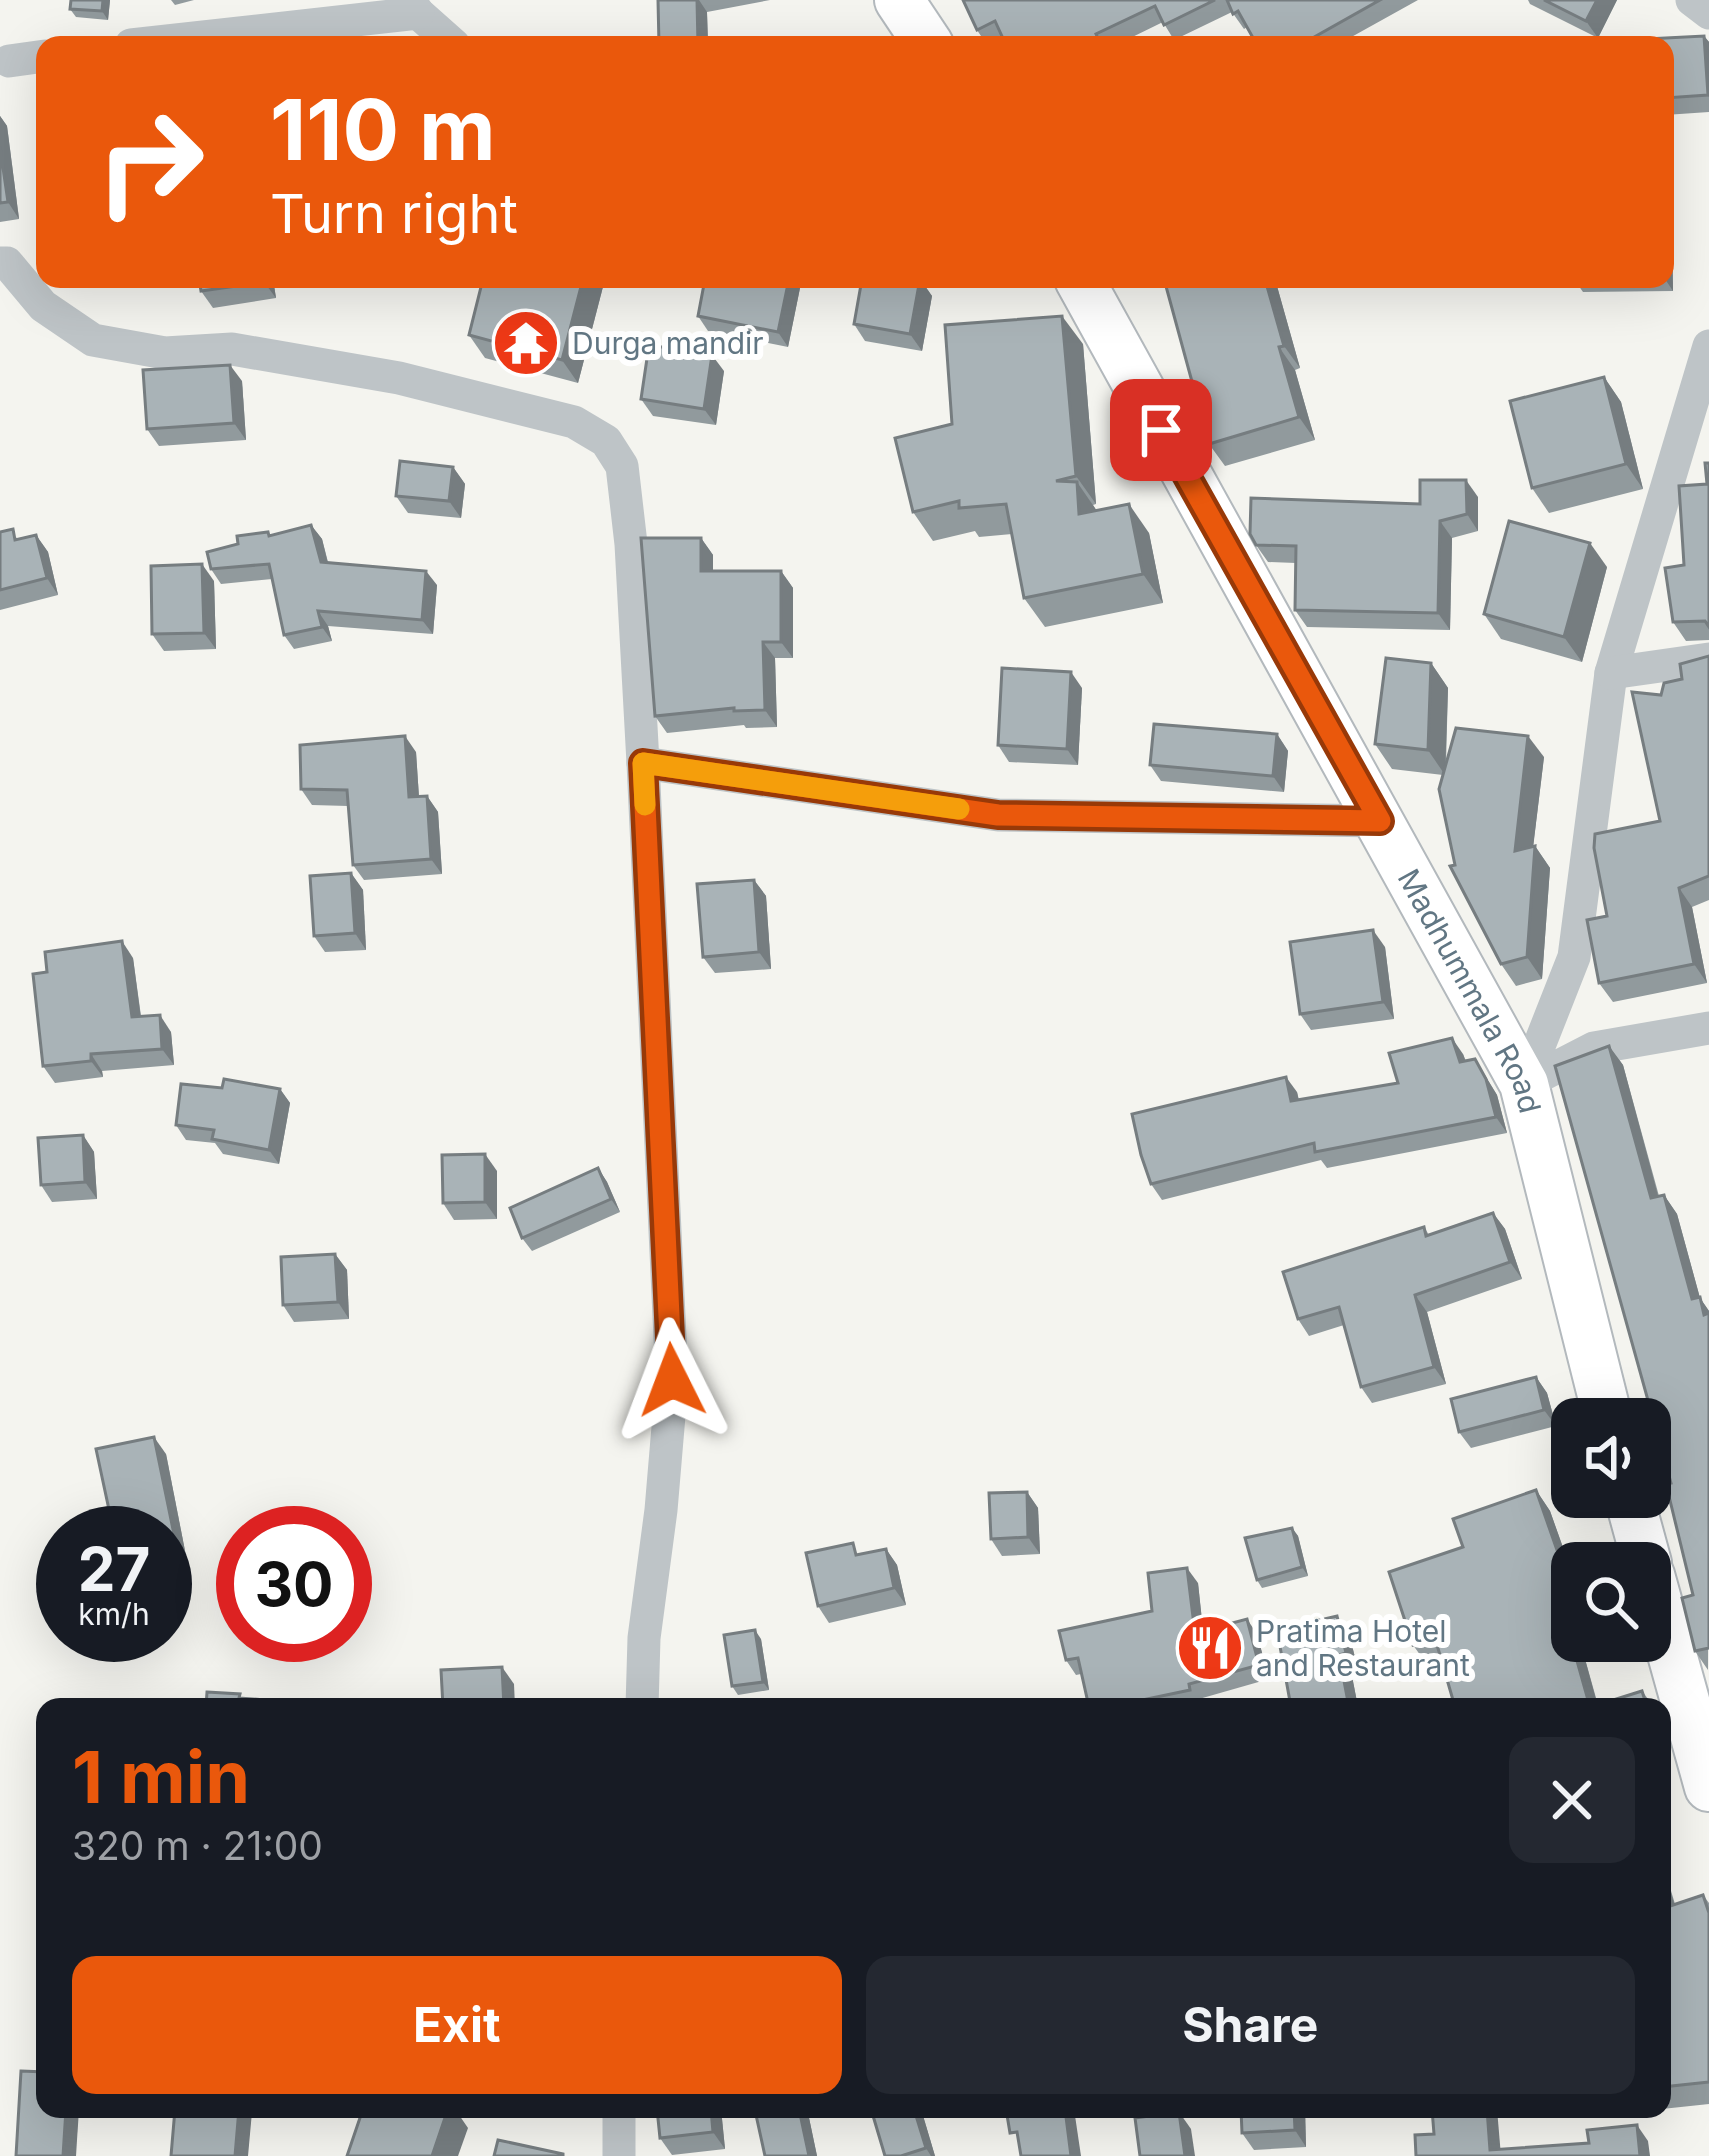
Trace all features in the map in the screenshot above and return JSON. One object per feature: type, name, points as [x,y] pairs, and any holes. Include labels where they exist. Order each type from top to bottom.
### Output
[{"type":"street","points":[[899,0],[923,36]]},
{"type":"street","points":[[1692,0],[1709,14]]},
{"type":"street","points":[[198,36],[414,7],[445,36]]},
{"type":"street","points":[[9,61],[36,57]]},
{"type":"street","points":[[0,263],[7,263],[43,306],[93,340],[165,353],[232,349],[399,378],[574,422],[606,440],[622,466],[643,763],[672,1380],[644,1638],[642,1698]]},
{"type":"street","name":"Madhummala Road","points":[[1084,288],[1524,1084],[1603,1398]]},
{"type":"street","points":[[1524,1084],[1574,957],[1611,673],[1709,346]]},
{"type":"street","points":[[1611,673],[1709,659]]},
{"type":"street","points":[[643,763],[998,815],[1380,821]]},
{"type":"street","points":[[1524,1084],[1594,1048],[1709,1028]]},
{"type":"street","points":[[1671,1650],[1709,1787]]},
{"type":"street","points":[[619,2118],[619,2156]]},
{"type":"building","points":[[71,0],[103,0],[102,11],[70,9]]},
{"type":"building","points":[[658,0],[697,0],[698,36],[659,36]]},
{"type":"building","points":[[963,0],[1215,0],[1164,25],[1155,6],[1097,36],[1002,36],[995,21],[977,30]]},
{"type":"building","points":[[1227,0],[1380,0],[1316,36],[1252,36],[1238,11],[1233,14]]},
{"type":"building","points":[[1544,0],[1597,0],[1586,21]]},
{"type":"building","points":[[1704,36],[1708,95],[1674,97],[1674,38]]},
{"type":"building","points":[[0,147],[8,202],[0,203]]},
{"type":"building","points":[[481,288],[581,288],[562,360],[469,335]]},
{"type":"building","points":[[703,288],[787,288],[778,332],[698,316]]},
{"type":"building","points":[[860,288],[918,288],[910,334],[854,324]]},
{"type":"building","points":[[1166,288],[1268,288],[1299,417],[1209,444]]},
{"type":"building","points":[[1062,316],[1076,476],[1056,481],[1077,482],[1079,514],[1129,504],[1143,574],[1024,598],[1006,504],[959,508],[959,501],[913,512],[895,438],[952,424],[945,325]]},
{"type":"building","points":[[649,345],[712,355],[704,409],[641,399]]},
{"type":"building","points":[[230,365],[234,423],[147,429],[143,370]]},
{"type":"building","points":[[1604,377],[1626,464],[1532,488],[1510,401]]},
{"type":"building","points":[[400,461],[453,467],[449,501],[396,496]]},
{"type":"building","points":[[1705,463],[1709,463],[1709,627],[1705,621],[1673,622],[1665,568],[1684,565],[1679,486],[1707,484]]},
{"type":"building","points":[[1420,480],[1466,480],[1467,514],[1440,521],[1438,613],[1295,610],[1296,546],[1256,545],[1250,534],[1251,498],[1420,504]]},
{"type":"building","points":[[1509,521],[1590,543],[1564,637],[1484,614]]},
{"type":"building","points":[[311,525],[321,562],[426,571],[422,620],[318,611],[322,627],[284,635],[269,564],[211,569],[207,552],[238,544],[237,536],[268,532],[269,536]]},
{"type":"building","points":[[13,529],[15,540],[36,535],[47,578],[0,590],[0,532]]},
{"type":"building","points":[[641,538],[701,538],[701,571],[781,571],[781,642],[763,642],[765,710],[734,708],[655,716]]},
{"type":"building","points":[[202,564],[204,633],[152,634],[151,566]]},
{"type":"building","points":[[1709,656],[1709,876],[1679,888],[1694,964],[1599,983],[1587,920],[1607,916],[1595,834],[1660,821],[1632,692],[1661,695],[1664,683],[1682,679],[1680,664]]},
{"type":"building","points":[[1386,658],[1431,663],[1428,750],[1375,744]]},
{"type":"building","points":[[1002,668],[1071,672],[1067,749],[998,745]]},
{"type":"building","points":[[1154,724],[1277,734],[1273,776],[1150,765]]},
{"type":"building","points":[[1456,728],[1528,736],[1515,851],[1535,846],[1527,957],[1501,964],[1450,866],[1455,865],[1439,789]]},
{"type":"building","points":[[405,736],[409,797],[427,796],[431,859],[353,865],[347,790],[301,789],[300,745]]},
{"type":"building","points":[[351,873],[355,933],[314,936],[310,876]]},
{"type":"building","points":[[754,880],[759,952],[703,957],[697,884]]},
{"type":"building","points":[[1373,930],[1383,1002],[1300,1014],[1290,942]]},
{"type":"building","points":[[122,941],[132,1017],[160,1015],[162,1049],[91,1054],[91,1061],[43,1066],[33,974],[47,972],[45,952]]},
{"type":"building","points":[[1452,1038],[1460,1062],[1475,1059],[1496,1117],[1315,1152],[1314,1143],[1151,1184],[1132,1114],[1286,1077],[1291,1101],[1398,1083],[1389,1053]]},
{"type":"building","points":[[1609,1046],[1651,1198],[1664,1195],[1692,1299],[1700,1297],[1704,1315],[1709,1313],[1709,1648],[1695,1651],[1682,1598],[1693,1595],[1671,1505],[1671,1398],[1647,1398],[1555,1066]]},
{"type":"building","points":[[224,1079],[280,1089],[269,1150],[212,1139],[214,1130],[176,1125],[181,1084],[222,1088]]},
{"type":"building","points":[[83,1135],[85,1182],[41,1185],[38,1138]]},
{"type":"building","points":[[485,1154],[485,1202],[443,1203],[442,1155]]},
{"type":"building","points":[[598,1168],[611,1199],[522,1238],[510,1208]]},
{"type":"building","points":[[1493,1213],[1510,1262],[1415,1295],[1434,1367],[1361,1387],[1339,1307],[1298,1319],[1283,1272],[1424,1227],[1426,1236]]},
{"type":"building","points":[[335,1254],[338,1302],[283,1305],[281,1257]]},
{"type":"building","points":[[1536,1377],[1544,1410],[1459,1432],[1451,1399]]},
{"type":"building","points":[[154,1437],[168,1506],[108,1506],[96,1449]]},
{"type":"building","points":[[1536,1490],[1554,1542],[1551,1662],[1577,1662],[1587,1698],[1452,1698],[1435,1638],[1413,1645],[1389,1572],[1463,1547],[1453,1519]]},
{"type":"building","points":[[1027,1492],[1028,1537],[991,1539],[989,1493]]},
{"type":"building","points":[[1292,1528],[1302,1567],[1257,1580],[1245,1538]]},
{"type":"building","points":[[853,1543],[856,1555],[886,1549],[894,1588],[818,1606],[806,1553]]},
{"type":"building","points":[[1187,1568],[1195,1633],[1247,1619],[1259,1665],[1152,1698],[1087,1698],[1078,1658],[1066,1660],[1059,1631],[1152,1611],[1148,1573]]},
{"type":"building","points":[[1337,1616],[1346,1653],[1339,1655],[1347,1698],[1289,1698],[1277,1630]]},
{"type":"building","points":[[755,1630],[763,1682],[732,1686],[724,1635]]},
{"type":"building","points":[[502,1667],[504,1698],[443,1698],[441,1670]]},
{"type":"building","points":[[207,1692],[240,1694],[239,1698],[207,1698]]},
{"type":"building","points":[[1703,1895],[1709,1913],[1709,2082],[1671,2086],[1671,1906]]},
{"type":"building","points":[[21,2071],[36,2072],[36,2118],[65,2118],[63,2156],[16,2156]]},
{"type":"building","points":[[174,2118],[238,2118],[235,2156],[171,2156]]},
{"type":"building","points":[[360,2118],[445,2118],[432,2156],[347,2156]]},
{"type":"building","points":[[658,2118],[712,2118],[713,2132],[660,2138]]},
{"type":"building","points":[[757,2118],[801,2118],[809,2156],[765,2156]]},
{"type":"building","points":[[874,2118],[917,2118],[926,2148],[885,2156]]},
{"type":"building","points":[[1008,2118],[1066,2118],[1071,2156],[1021,2156],[1017,2132],[1010,2133]]},
{"type":"building","points":[[1135,2118],[1180,2118],[1185,2156],[1140,2156]]},
{"type":"building","points":[[1241,2118],[1294,2118],[1295,2130],[1242,2133]]},
{"type":"building","points":[[1433,2118],[1488,2118],[1490,2150],[1589,2143],[1587,2130],[1637,2125],[1640,2156],[1416,2156],[1415,2135],[1434,2134]]},
{"type":"building","points":[[498,2140],[563,2154],[563,2156],[494,2156]]},
{"type":"slow traffic","points":[[645,805],[643,763],[959,809]]},
{"type":"place","name":"Durga mandir","points":[[526,343]]},
{"type":"place","name":"Pratima Hotel and Restaurant","points":[[1210,1648]]},
{"type":"route","points":[[672,1380],[643,763],[998,815],[1380,821],[1161,430]]}]
